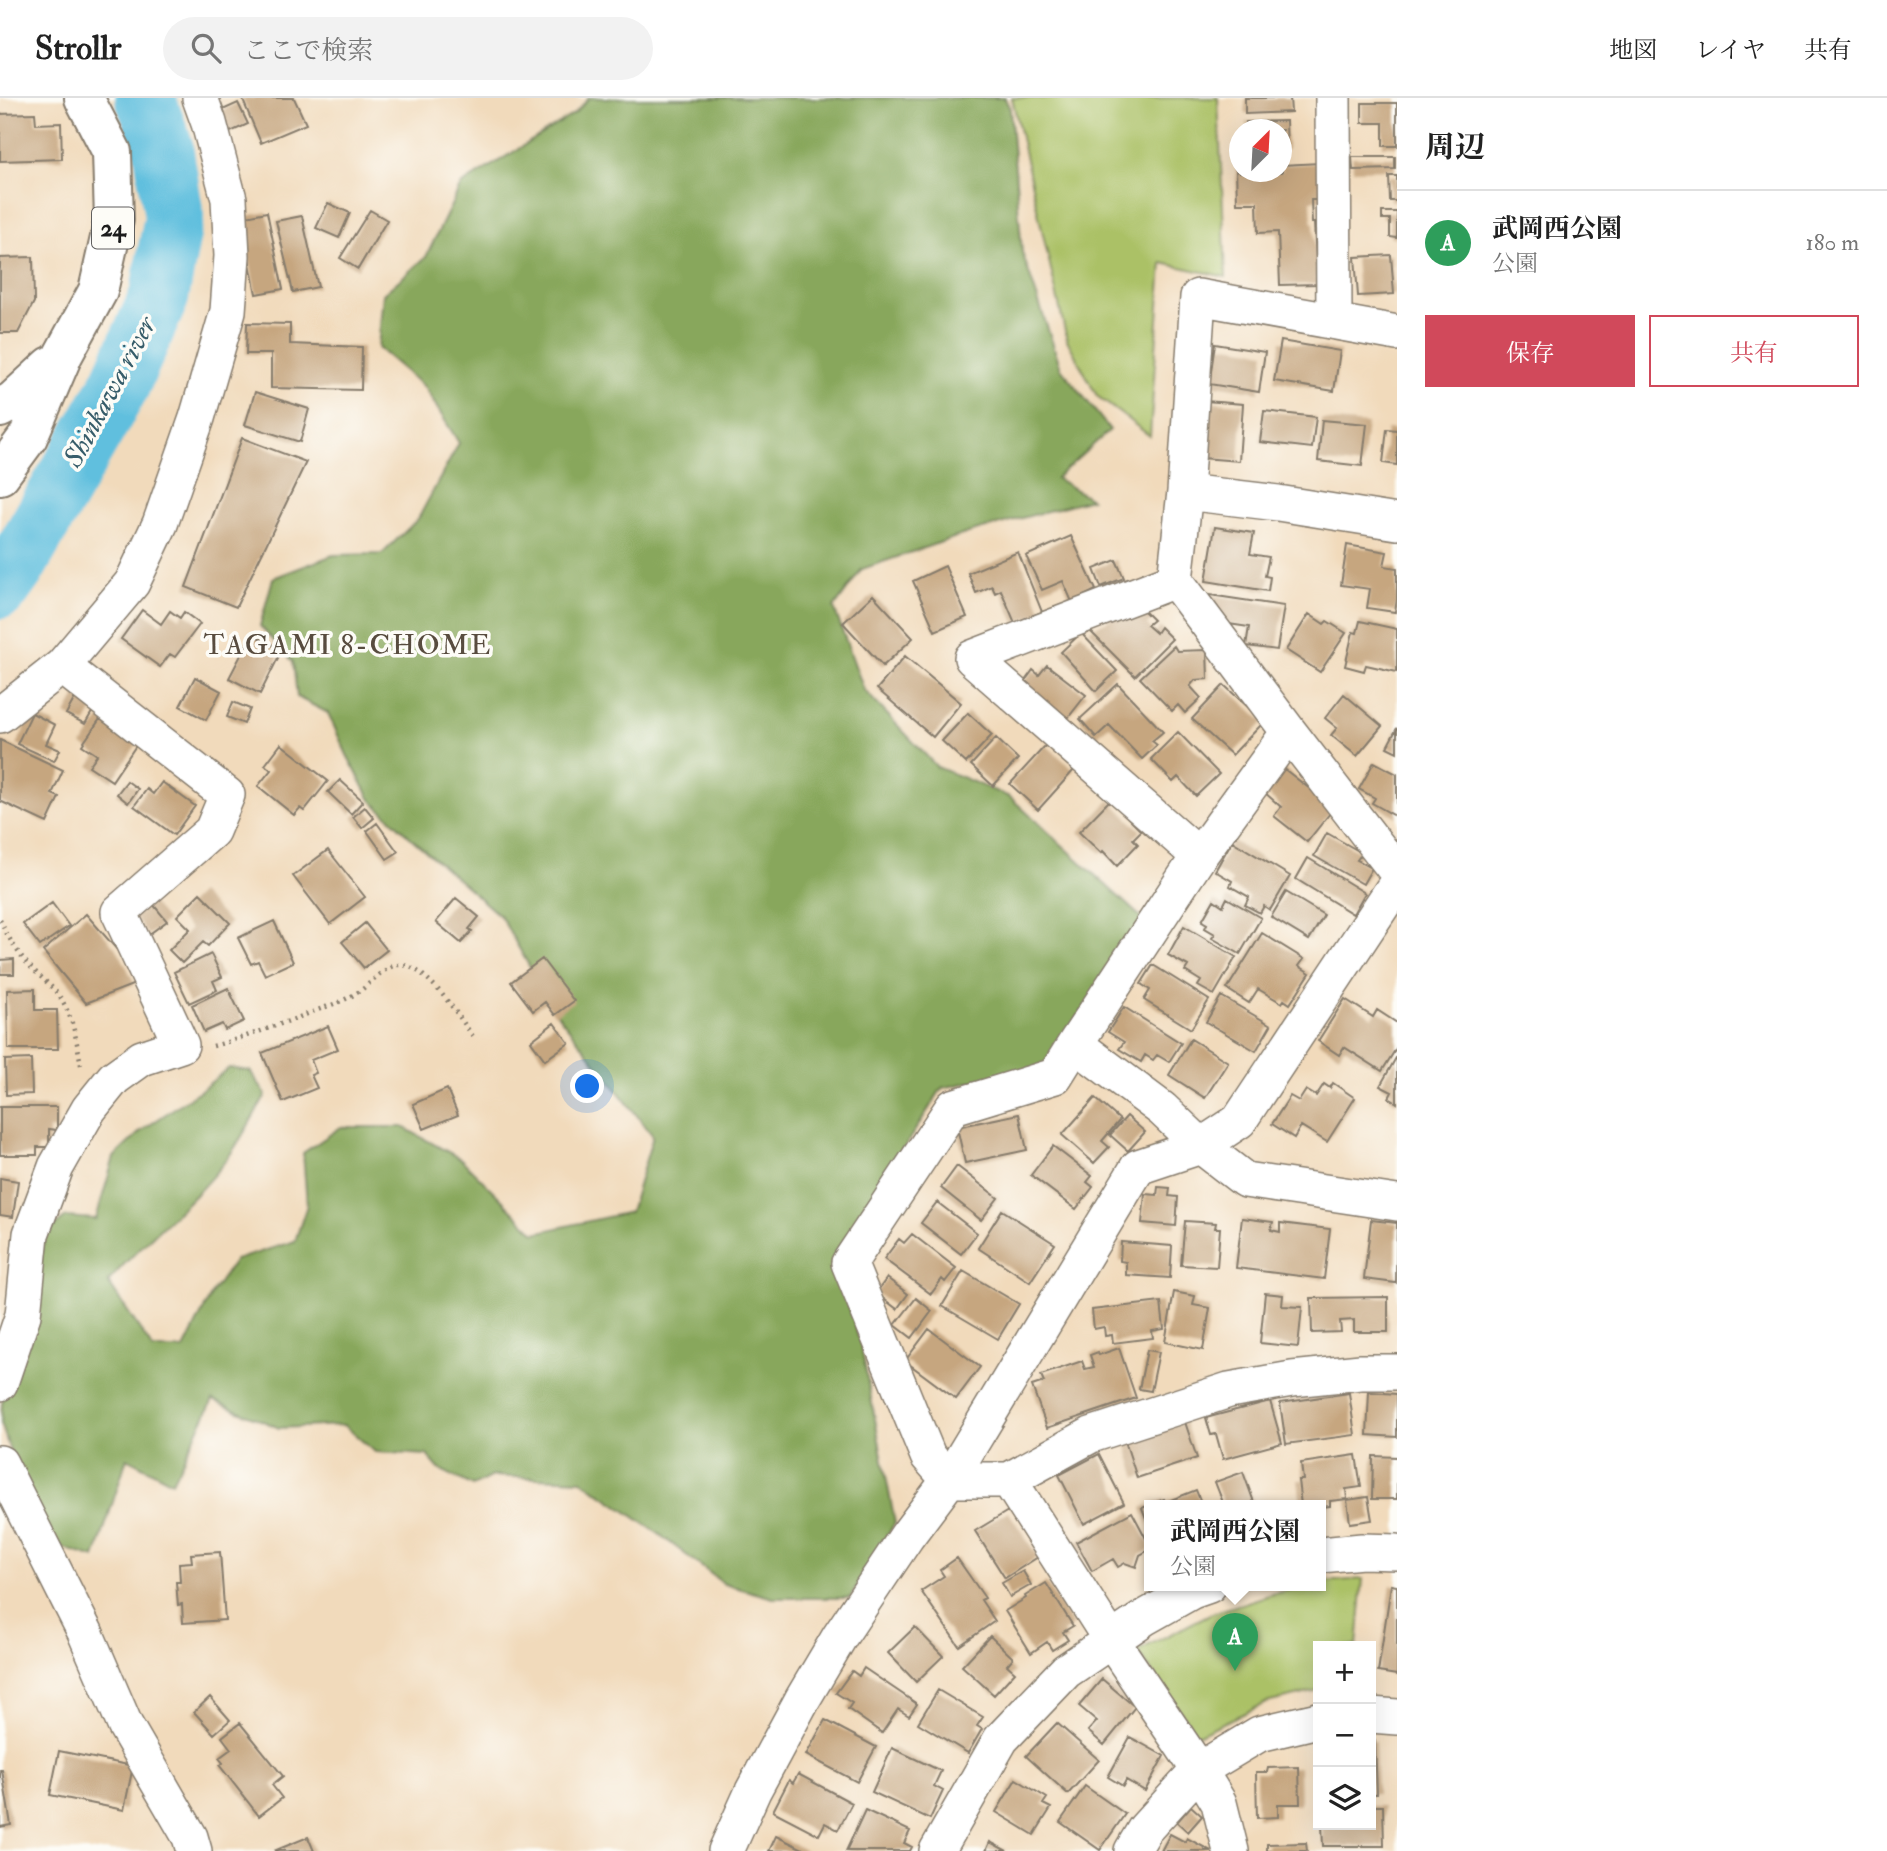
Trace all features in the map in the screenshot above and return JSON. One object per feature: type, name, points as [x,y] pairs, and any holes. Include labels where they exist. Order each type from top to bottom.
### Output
[{"type":"main road","name":"24","points":[[0,475],[28,437],[63,355],[98,291],[114,220],[112,152],[83,98]]},
{"type":"main road","name":"24","points":[[0,408],[13,401],[63,355]]},
{"type":"street","points":[[0,715],[62,666],[132,583],[160,524],[197,418],[228,310],[232,256],[229,199],[200,98]]},
{"type":"street","points":[[1333,98],[1334,321]]},
{"type":"street","points":[[1397,333],[1198,297],[1185,492],[1175,580],[1397,872]]},
{"type":"street","points":[[1185,492],[1278,503],[1397,522]]},
{"type":"street","points":[[1175,580],[972,658],[1199,856]]},
{"type":"street","points":[[0,1383],[23,1315],[31,1234],[56,1167],[89,1109],[114,1078],[142,1058],[181,1045],[118,912],[212,831],[227,796],[62,666]]},
{"type":"street","points":[[1289,732],[1199,856],[1055,1076],[953,1107],[849,1263],[928,1455],[949,1480],[1009,1480],[1091,1435],[1229,1390],[1361,1372],[1397,1372]]},
{"type":"street","points":[[726,1851],[753,1791],[839,1636],[949,1480],[1138,1167],[1201,1146],[1239,1121],[1397,883]]},
{"type":"street","points":[[1075,1044],[1161,1109],[1201,1146],[1245,1180],[1397,1203]]},
{"type":"street","points":[[0,1463],[85,1632],[125,1725],[190,1838],[194,1851]]},
{"type":"street","points":[[1009,1480],[1219,1803],[1231,1851]]},
{"type":"street","points":[[1326,1555],[1362,1551],[1397,1552]]},
{"type":"street","points":[[937,1851],[1001,1739],[1066,1671],[1144,1618],[1192,1591]]},
{"type":"street","points":[[1376,1716],[1397,1717]]},
{"type":"street","points":[[1132,1851],[1145,1829],[1199,1770],[1259,1734],[1313,1721]]},
{"type":"path","points":[[0,920],[7,936],[27,963],[63,1001],[73,1024],[89,1109]]},
{"type":"path","points":[[181,1045],[213,1046],[251,1035],[356,994],[389,967],[408,966],[429,981],[475,1039]]},
{"type":"green space","points":[[589,98],[1005,98],[1010,109],[1022,252],[1061,368],[1110,430],[1056,478],[1091,499],[968,533],[862,569],[834,608],[864,690],[937,767],[1010,797],[1145,921],[1044,1067],[942,1088],[834,1258],[861,1346],[895,1523],[850,1598],[773,1598],[724,1584],[659,1534],[581,1480],[492,1476],[473,1486],[439,1469],[427,1455],[375,1452],[344,1425],[279,1428],[213,1400],[172,1482],[127,1458],[95,1558],[54,1545],[15,1467],[1,1423],[2,1403],[35,1316],[43,1235],[66,1217],[96,1219],[114,1157],[141,1131],[229,1068],[250,1071],[266,1095],[226,1160],[108,1282],[153,1349],[184,1349],[212,1293],[235,1260],[295,1241],[307,1205],[303,1153],[341,1127],[403,1127],[461,1159],[535,1233],[630,1212],[653,1136],[555,1011],[501,917],[371,800],[328,713],[297,697],[293,662],[260,626],[273,578],[333,555],[382,554],[418,519],[459,443],[424,387],[378,348],[383,294],[426,257],[461,185],[575,113]]},
{"type":"green space","points":[[1012,98],[1218,98],[1226,277],[1162,263],[1150,436],[1097,396],[1067,340]]},
{"type":"green space","points":[[1363,1579],[1357,1641],[1313,1641],[1313,1692],[1266,1703],[1197,1735],[1137,1651],[1210,1614],[1269,1595],[1285,1591],[1326,1591],[1326,1582]]},
{"type":"building","points":[[242,98],[294,98],[306,124],[261,143]]},
{"type":"building","points":[[1245,98],[1290,98],[1291,112],[1245,114]]},
{"type":"building","points":[[238,103],[248,124],[226,134],[216,113]]},
{"type":"building","points":[[1362,103],[1397,103],[1397,146],[1383,146],[1383,123],[1362,123]]},
{"type":"building","points":[[35,113],[36,124],[61,123],[62,159],[0,161],[0,114]]},
{"type":"building","points":[[1352,157],[1395,157],[1395,169],[1353,170]]},
{"type":"building","points":[[1320,163],[1321,200],[1311,200],[1317,284],[1280,285],[1278,232],[1258,233],[1257,203],[1237,203],[1236,182],[1292,182],[1292,164]]},
{"type":"building","points":[[1389,176],[1397,176],[1397,201],[1390,201]]},
{"type":"building","points":[[328,203],[350,213],[339,238],[316,228]]},
{"type":"building","points":[[370,210],[387,220],[358,269],[340,258]]},
{"type":"building","points":[[267,212],[283,289],[256,294],[241,217]]},
{"type":"building","points":[[1382,212],[1397,212],[1397,238],[1390,237],[1390,219],[1382,219]]},
{"type":"building","points":[[302,216],[318,287],[293,292],[276,221]]},
{"type":"building","points":[[1391,255],[1394,294],[1358,296],[1355,257]]},
{"type":"building","points":[[33,257],[34,302],[18,333],[0,333],[0,258]]},
{"type":"building","points":[[247,323],[290,324],[290,344],[362,347],[361,390],[271,388],[271,354],[246,354]]},
{"type":"building","points":[[1281,341],[1340,351],[1334,391],[1274,381]]},
{"type":"building","points":[[1215,344],[1265,352],[1259,392],[1209,384]]},
{"type":"building","points":[[255,392],[309,409],[300,442],[245,425]]},
{"type":"building","points":[[1205,401],[1243,404],[1239,461],[1202,458]]},
{"type":"building","points":[[1264,411],[1316,417],[1312,448],[1260,442]]},
{"type":"building","points":[[1322,420],[1367,424],[1362,466],[1318,461]]},
{"type":"building","points":[[1387,429],[1397,430],[1397,465],[1383,463]]},
{"type":"building","points":[[242,438],[306,462],[236,607],[186,587]]},
{"type":"building","points":[[1215,527],[1254,533],[1250,554],[1269,557],[1265,576],[1270,577],[1268,591],[1206,581]]},
{"type":"building","points":[[1071,536],[1096,590],[1072,602],[1063,581],[1042,590],[1026,556]]},
{"type":"building","points":[[1347,545],[1387,552],[1384,566],[1397,568],[1395,612],[1367,608],[1370,589],[1341,585]]},
{"type":"building","points":[[1018,552],[1042,612],[1015,623],[1001,590],[995,593],[992,586],[976,593],[968,573]]},
{"type":"building","points":[[1116,560],[1124,578],[1101,587],[1094,569]]},
{"type":"building","points":[[945,566],[967,617],[935,631],[913,581]]},
{"type":"building","points":[[873,595],[913,638],[883,666],[843,623]]},
{"type":"building","points":[[1210,595],[1284,606],[1277,650],[1246,646],[1249,627],[1229,624],[1209,603]]},
{"type":"building","points":[[1138,605],[1153,620],[1147,625],[1156,633],[1160,627],[1172,639],[1135,676],[1089,630]]},
{"type":"building","points":[[142,610],[161,624],[170,611],[180,618],[184,612],[200,624],[175,657],[170,654],[160,667],[121,639]]},
{"type":"building","points":[[1309,614],[1346,633],[1320,672],[1286,650]]},
{"type":"building","points":[[1360,621],[1397,629],[1397,672],[1366,665],[1364,671],[1345,666],[1353,632],[1357,633]]},
{"type":"building","points":[[1081,633],[1117,671],[1096,691],[1061,652]]},
{"type":"building","points":[[252,634],[282,650],[260,694],[229,678]]},
{"type":"building","points":[[1174,646],[1177,651],[1207,650],[1208,679],[1195,680],[1190,686],[1201,698],[1185,713],[1178,705],[1172,711],[1140,678]]},
{"type":"building","points":[[905,656],[961,703],[933,737],[877,689]]},
{"type":"building","points":[[1047,665],[1086,695],[1067,719],[1022,685],[1033,670],[1039,675]]},
{"type":"building","points":[[195,677],[221,691],[206,720],[180,706]]},
{"type":"building","points":[[1118,684],[1163,732],[1152,741],[1157,745],[1142,759],[1109,725],[1096,737],[1080,719]]},
{"type":"building","points":[[1224,685],[1264,722],[1232,755],[1192,719]]},
{"type":"building","points":[[1344,694],[1382,726],[1357,756],[1331,735],[1337,728],[1325,718]]},
{"type":"building","points":[[76,696],[95,707],[85,724],[66,714]]},
{"type":"building","points":[[233,702],[250,709],[244,724],[227,717]]},
{"type":"building","points":[[32,713],[55,725],[46,744],[60,750],[54,761],[17,744]]},
{"type":"building","points":[[968,713],[992,735],[966,763],[942,741]]},
{"type":"building","points":[[100,719],[137,744],[112,781],[89,766],[97,755],[82,745]]},
{"type":"building","points":[[1397,728],[1397,752],[1387,747]]},
{"type":"building","points":[[1178,732],[1219,774],[1196,796],[1178,777],[1173,782],[1151,759]]},
{"type":"building","points":[[996,738],[1018,759],[993,786],[971,765]]},
{"type":"building","points":[[0,740],[63,770],[52,794],[59,797],[47,823],[0,801]]},
{"type":"building","points":[[281,744],[328,781],[304,811],[300,808],[294,815],[258,786],[271,770],[265,765]]},
{"type":"building","points":[[1046,745],[1074,770],[1038,810],[1010,784]]},
{"type":"building","points":[[1374,762],[1397,774],[1397,817],[1372,803],[1375,798],[1359,789]]},
{"type":"building","points":[[1283,768],[1334,808],[1307,842],[1274,816],[1281,807],[1264,792]]},
{"type":"building","points":[[340,780],[363,801],[351,814],[328,792]]},
{"type":"building","points":[[127,781],[138,789],[128,803],[117,794]]},
{"type":"building","points":[[162,782],[195,806],[174,835],[134,806],[147,789],[153,794]]},
{"type":"building","points":[[1110,800],[1141,831],[1133,839],[1138,844],[1117,866],[1079,832]]},
{"type":"building","points":[[365,807],[374,818],[362,828],[353,817]]},
{"type":"building","points":[[377,823],[398,852],[387,859],[367,831]]},
{"type":"building","points":[[1327,833],[1362,853],[1357,860],[1372,868],[1363,884],[1314,856]]},
{"type":"building","points":[[1232,841],[1290,876],[1270,910],[1264,906],[1260,913],[1245,905],[1249,897],[1230,886],[1232,881],[1215,871]]},
{"type":"building","points":[[328,850],[365,897],[330,924],[293,876]]},
{"type":"building","points":[[1308,858],[1365,893],[1353,914],[1296,879]]},
{"type":"building","points":[[1286,892],[1324,915],[1309,940],[1271,917]]},
{"type":"building","points":[[200,893],[230,923],[208,946],[203,942],[182,963],[169,950],[190,929],[177,916]]},
{"type":"building","points":[[456,898],[479,917],[469,929],[472,931],[461,943],[436,922]]},
{"type":"building","points":[[1227,898],[1261,918],[1240,954],[1212,938],[1215,934],[1205,928],[1207,924],[1202,921],[1214,900],[1223,906]]},
{"type":"building","points":[[52,903],[69,926],[40,946],[23,924]]},
{"type":"building","points":[[152,903],[167,921],[148,935],[134,917]]},
{"type":"building","points":[[86,914],[119,952],[135,984],[86,1003],[43,951]]},
{"type":"building","points":[[274,921],[293,962],[265,975],[258,961],[251,964],[238,938]]},
{"type":"building","points":[[365,923],[387,950],[364,968],[342,942]]},
{"type":"building","points":[[1184,926],[1236,957],[1214,995],[1198,986],[1201,981],[1185,971],[1188,966],[1168,955]]},
{"type":"building","points":[[1262,933],[1304,959],[1299,966],[1310,973],[1290,1004],[1284,1000],[1282,1003],[1258,989],[1249,1003],[1227,989]]},
{"type":"building","points":[[211,954],[222,977],[213,981],[217,990],[189,1003],[174,972]]},
{"type":"building","points":[[14,959],[14,974],[0,974],[0,960]]},
{"type":"building","points":[[542,959],[574,1001],[555,1015],[545,1002],[533,1011],[511,982]]},
{"type":"building","points":[[1153,965],[1209,1000],[1191,1029],[1144,1000],[1150,990],[1141,984]]},
{"type":"building","points":[[228,988],[244,1021],[225,1030],[222,1024],[204,1032],[192,1005]]},
{"type":"building","points":[[35,989],[35,1010],[57,1010],[58,1049],[8,1049],[7,990]]},
{"type":"building","points":[[1221,996],[1271,1025],[1256,1051],[1206,1022]]},
{"type":"building","points":[[1345,999],[1373,1017],[1377,1010],[1397,1023],[1397,1047],[1382,1071],[1344,1047],[1339,1055],[1318,1041]]},
{"type":"building","points":[[1124,1007],[1181,1043],[1169,1062],[1157,1055],[1153,1060],[1145,1055],[1141,1062],[1119,1049],[1124,1042],[1108,1032]]},
{"type":"building","points":[[554,1023],[569,1043],[545,1060],[531,1041]]},
{"type":"building","points":[[328,1026],[338,1049],[311,1060],[316,1073],[311,1075],[317,1088],[283,1102],[262,1053]]},
{"type":"building","points":[[1191,1039],[1228,1062],[1205,1098],[1169,1075]]},
{"type":"building","points":[[1397,1056],[1397,1103],[1389,1098],[1392,1092],[1380,1086]]},
{"type":"building","points":[[31,1059],[32,1094],[6,1095],[5,1060]]},
{"type":"building","points":[[1333,1083],[1355,1098],[1327,1142],[1301,1126],[1294,1138],[1272,1124],[1290,1096],[1299,1101],[1306,1090],[1316,1096],[1324,1084],[1330,1088]]},
{"type":"building","points":[[447,1089],[458,1115],[424,1129],[413,1104]]},
{"type":"building","points":[[1095,1098],[1120,1120],[1102,1141],[1109,1147],[1094,1163],[1062,1135]]},
{"type":"building","points":[[0,1107],[57,1107],[57,1130],[49,1129],[49,1147],[37,1147],[37,1155],[0,1155]]},
{"type":"building","points":[[1019,1114],[1027,1150],[965,1163],[957,1127]]},
{"type":"building","points":[[1127,1116],[1145,1132],[1128,1151],[1110,1135]]},
{"type":"building","points":[[1053,1146],[1092,1176],[1087,1182],[1093,1187],[1076,1209],[1031,1175]]},
{"type":"building","points":[[957,1166],[998,1198],[981,1220],[941,1188]]},
{"type":"building","points":[[0,1178],[18,1181],[13,1217],[0,1215]]},
{"type":"building","points":[[1158,1187],[1170,1188],[1169,1196],[1178,1197],[1176,1226],[1142,1223],[1145,1194],[1157,1195]]},
{"type":"building","points":[[937,1202],[977,1233],[961,1254],[921,1223]]},
{"type":"building","points":[[1002,1210],[1055,1244],[1030,1282],[978,1248]]},
{"type":"building","points":[[1242,1218],[1273,1222],[1271,1230],[1280,1232],[1280,1223],[1330,1229],[1324,1279],[1236,1268]]},
{"type":"building","points":[[1371,1220],[1397,1223],[1396,1283],[1364,1279]]},
{"type":"building","points":[[1185,1221],[1216,1223],[1215,1228],[1220,1228],[1217,1267],[1181,1265]]},
{"type":"building","points":[[912,1234],[956,1268],[945,1282],[942,1279],[931,1294],[884,1259],[899,1239],[904,1243]]},
{"type":"building","points":[[1121,1242],[1172,1246],[1170,1278],[1126,1275],[1126,1262],[1120,1261]]},
{"type":"building","points":[[963,1271],[1019,1304],[998,1339],[942,1306]]},
{"type":"building","points":[[887,1278],[908,1294],[897,1309],[876,1293]]},
{"type":"building","points":[[1174,1292],[1195,1296],[1193,1305],[1210,1308],[1203,1350],[1165,1342]]},
{"type":"building","points":[[1265,1293],[1283,1295],[1282,1306],[1302,1307],[1298,1347],[1260,1343]]},
{"type":"building","points":[[1388,1297],[1388,1332],[1354,1332],[1354,1320],[1340,1321],[1341,1332],[1312,1333],[1311,1298]]},
{"type":"building","points":[[916,1298],[932,1311],[912,1338],[895,1325]]},
{"type":"building","points":[[1161,1302],[1164,1329],[1152,1331],[1153,1338],[1113,1343],[1112,1335],[1105,1336],[1104,1327],[1094,1329],[1092,1310]]},
{"type":"building","points":[[929,1329],[980,1367],[956,1399],[905,1361]]},
{"type":"building","points":[[1119,1348],[1136,1398],[1047,1428],[1032,1386],[1044,1382],[1041,1375],[1082,1361],[1085,1369],[1094,1367],[1090,1355],[1098,1352],[1099,1355]]},
{"type":"building","points":[[1147,1350],[1159,1352],[1151,1391],[1139,1389]]},
{"type":"building","points":[[1369,1392],[1397,1394],[1397,1437],[1367,1435]]},
{"type":"building","points":[[1349,1393],[1355,1435],[1286,1444],[1280,1403]]},
{"type":"building","points":[[1270,1401],[1282,1443],[1223,1459],[1216,1434],[1211,1435],[1206,1418]]},
{"type":"building","points":[[1185,1422],[1197,1458],[1137,1478],[1125,1441]]},
{"type":"building","points":[[1099,1454],[1124,1503],[1084,1524],[1059,1475]]},
{"type":"building","points":[[1356,1455],[1361,1487],[1346,1489],[1347,1499],[1330,1501],[1330,1506],[1326,1506],[1326,1500],[1300,1500],[1298,1480],[1303,1480],[1301,1463]]},
{"type":"building","points":[[1373,1456],[1397,1457],[1397,1499],[1372,1499]]},
{"type":"building","points":[[1243,1472],[1253,1500],[1222,1500],[1215,1482]]},
{"type":"building","points":[[1196,1490],[1200,1500],[1171,1500]]},
{"type":"building","points":[[1368,1497],[1372,1520],[1350,1523],[1347,1500]]},
{"type":"building","points":[[1008,1511],[1038,1557],[1005,1578],[975,1531]]},
{"type":"building","points":[[1132,1512],[1144,1535],[1144,1553],[1140,1555],[1136,1567],[1125,1563],[1118,1567],[1113,1559],[1092,1571],[1076,1542]]},
{"type":"building","points":[[220,1552],[225,1620],[183,1623],[182,1604],[178,1605],[176,1582],[180,1582],[179,1563],[192,1562],[191,1554]]},
{"type":"building","points":[[957,1558],[985,1598],[981,1600],[995,1621],[959,1646],[921,1591],[944,1576],[940,1570]]},
{"type":"building","points":[[1023,1571],[1031,1585],[1010,1597],[1002,1583]]},
{"type":"building","points":[[1046,1583],[1073,1626],[1063,1632],[1068,1640],[1052,1650],[1047,1642],[1031,1653],[1005,1611]]},
{"type":"building","points":[[1391,1585],[1397,1586],[1397,1675],[1378,1672]]},
{"type":"building","points":[[915,1627],[943,1656],[916,1682],[888,1653]]},
{"type":"building","points":[[990,1636],[1013,1658],[1007,1665],[1015,1672],[994,1695],[962,1666]]},
{"type":"building","points":[[864,1668],[917,1704],[909,1716],[898,1709],[882,1733],[848,1709],[852,1703],[836,1693],[852,1671],[859,1676]]},
{"type":"building","points":[[1102,1679],[1135,1707],[1104,1745],[1088,1731],[1097,1721],[1079,1706]]},
{"type":"building","points":[[938,1690],[983,1717],[977,1726],[982,1729],[968,1753],[918,1723]]},
{"type":"building","points":[[210,1697],[230,1720],[214,1734],[194,1712]]},
{"type":"building","points":[[825,1720],[876,1747],[857,1782],[806,1755]]},
{"type":"building","points":[[240,1723],[283,1776],[272,1785],[282,1798],[259,1816],[220,1766],[223,1763],[219,1758],[231,1749],[222,1737]]},
{"type":"building","points":[[1057,1723],[1099,1760],[1068,1794],[1026,1756]]},
{"type":"building","points":[[1130,1737],[1164,1756],[1145,1791],[1126,1780],[1123,1786],[1108,1777]]},
{"type":"building","points":[[892,1748],[941,1771],[934,1786],[943,1791],[930,1819],[872,1792]]},
{"type":"building","points":[[59,1751],[133,1766],[124,1810],[50,1795]]},
{"type":"building","points":[[1299,1767],[1300,1804],[1278,1804],[1278,1817],[1257,1818],[1256,1772],[1267,1772],[1268,1768]]},
{"type":"building","points":[[0,1770],[11,1825],[0,1827]]},
{"type":"building","points":[[798,1774],[852,1803],[838,1830],[825,1823],[819,1835],[773,1811],[789,1780],[793,1783]]},
{"type":"building","points":[[1016,1779],[1047,1798],[1043,1804],[1051,1808],[1034,1835],[996,1812]]},
{"type":"building","points":[[1085,1786],[1125,1814],[1100,1850],[1060,1822]]},
{"type":"building","points":[[1191,1806],[1202,1816],[1188,1832],[1177,1822]]},
{"type":"building","points":[[1376,1806],[1383,1806],[1384,1846],[1323,1846],[1322,1830],[1376,1830]]},
{"type":"building","points":[[865,1810],[910,1831],[904,1843],[912,1847],[910,1851],[846,1851]]},
{"type":"building","points":[[1170,1834],[1185,1842],[1187,1838],[1211,1851],[1161,1851]]},
{"type":"building","points":[[776,1836],[807,1851],[769,1851]]},
{"type":"building","points":[[308,1837],[314,1851],[274,1851]]},
{"type":"building","points":[[990,1842],[1007,1851],[986,1851]]},
{"type":"building","points":[[1306,1843],[1307,1851],[1267,1851],[1267,1844]]},
{"type":"waterway","name":"Shinkawa river","points":[[0,589],[15,568],[120,385],[159,297],[174,217],[163,146],[145,98]]},
{"type":"place","name":"武岡西公園","points":[[1235,1671]]},
{"type":"district","name":"TAGAMI 8-CHOME","points":[[348,645]]}]
